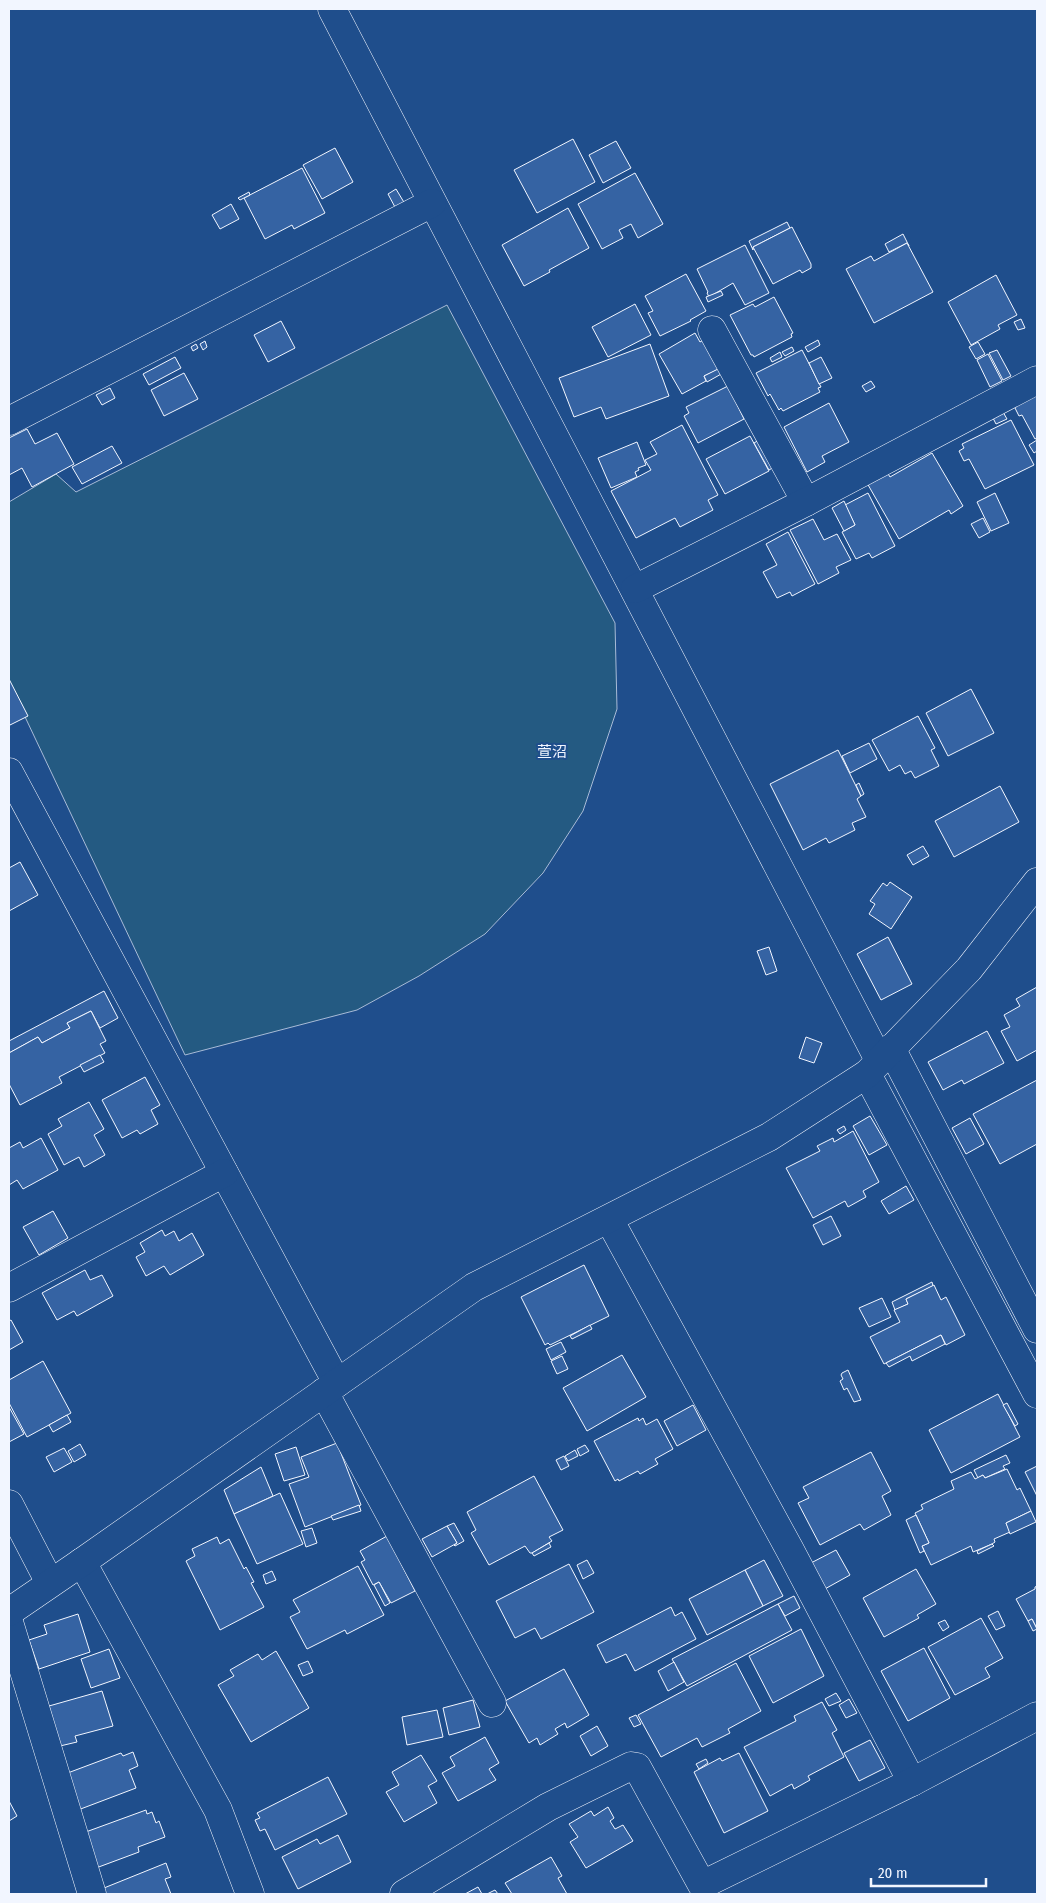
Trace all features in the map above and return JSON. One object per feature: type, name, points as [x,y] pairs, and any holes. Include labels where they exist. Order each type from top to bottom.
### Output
[{"type":"street","points":[[332,9],[879,1061],[917,1168],[1037,1394]]},
{"type":"street","points":[[9,421],[432,203]]},
{"type":"street","points":[[712,330],[806,502]]},
{"type":"street","points":[[634,589],[806,502],[1037,380]]},
{"type":"street","points":[[9,772],[224,1173],[492,1704]]},
{"type":"street","points":[[9,1612],[474,1287],[769,1137],[879,1061],[969,968],[1037,882]]},
{"type":"street","points":[[879,1061],[946,1155],[1037,1329]]},
{"type":"street","points":[[917,1168],[946,1155]]},
{"type":"street","points":[[9,1288],[224,1173]]},
{"type":"street","points":[[609,1219],[790,1550],[912,1782]]},
{"type":"street","points":[[9,1504],[50,1583]]},
{"type":"street","points":[[82,1562],[218,1810],[250,1894]]},
{"type":"street","points":[[9,1622],[92,1894]]},
{"type":"street","points":[[404,1894],[548,1807],[631,1766],[638,1767],[696,1890],[912,1782],[1037,1716]]},
{"type":"shaded area","points":[[447,305],[615,623],[617,709],[583,811],[543,873],[485,934],[419,976],[357,1010],[185,1055],[9,683],[9,502],[56,474],[76,492]]},
{"type":"building","points":[[573,139],[595,182],[537,213],[514,170]]},
{"type":"building","points":[[616,141],[631,168],[603,183],[589,155]]},
{"type":"building","points":[[335,148],[353,182],[322,199],[303,165]]},
{"type":"building","points":[[302,168],[325,213],[294,229],[292,225],[265,239],[244,198]]},
{"type":"building","points":[[635,173],[663,224],[638,238],[631,224],[619,230],[623,238],[602,249],[578,204]]},
{"type":"building","points":[[396,189],[405,204],[396,209],[388,194]]},
{"type":"building","points":[[249,192],[250,195],[240,200],[238,198]]},
{"type":"building","points":[[231,204],[239,219],[220,229],[212,215]]},
{"type":"building","points":[[568,208],[589,248],[524,286],[502,245]]},
{"type":"building","points":[[787,222],[790,228],[753,247],[753,250],[749,241]]},
{"type":"building","points":[[792,227],[811,264],[811,268],[802,273],[800,270],[773,284],[753,247]]},
{"type":"building","points":[[903,234],[909,246],[907,243],[889,252],[885,244]]},
{"type":"building","points":[[907,243],[933,292],[874,323],[846,269],[871,256],[874,261]]},
{"type":"building","points":[[745,245],[769,293],[745,305],[733,283],[709,297],[697,269]]},
{"type":"building","points":[[686,274],[706,311],[691,321],[660,336],[648,313],[653,311],[645,296]]},
{"type":"building","points":[[996,275],[1017,315],[998,325],[1000,329],[971,345],[948,302]]},
{"type":"building","points":[[721,291],[723,295],[708,302],[706,297]]},
{"type":"building","points":[[774,297],[793,333],[791,334],[792,337],[754,357],[751,355],[730,315],[753,304],[755,307]]},
{"type":"building","points":[[635,304],[651,335],[608,357],[592,327]]},
{"type":"building","points":[[1021,319],[1025,328],[1018,330],[1014,322]]},
{"type":"building","points":[[281,321],[295,348],[268,362],[254,335]]},
{"type":"building","points":[[695,333],[700,342],[705,339],[719,369],[704,376],[706,381],[682,394],[659,354]]},
{"type":"building","points":[[818,340],[820,345],[808,352],[805,347]]},
{"type":"building","points":[[205,341],[207,347],[203,350],[200,344]]},
{"type":"building","points":[[978,342],[985,354],[976,359],[969,347]]},
{"type":"building","points":[[196,344],[198,348],[193,351],[191,347]]},
{"type":"building","points":[[650,344],[669,396],[606,419],[601,407],[574,417],[559,378]]},
{"type":"building","points":[[792,347],[794,351],[785,356],[782,352]]},
{"type":"building","points":[[802,350],[821,387],[818,388],[820,392],[783,411],[781,408],[779,410],[770,394],[768,396],[756,373]]},
{"type":"building","points":[[997,350],[1011,376],[1003,380],[989,353]]},
{"type":"building","points":[[780,352],[782,357],[772,362],[770,358]]},
{"type":"building","points":[[988,354],[1002,381],[990,387],[977,360]]},
{"type":"building","points":[[175,357],[181,368],[149,385],[143,374]]},
{"type":"building","points":[[821,357],[832,378],[819,384],[809,363]]},
{"type":"building","points":[[720,368],[723,373],[707,382],[704,376]]},
{"type":"building","points":[[184,373],[198,399],[164,416],[151,390]]},
{"type":"building","points":[[871,381],[875,387],[866,392],[862,386]]},
{"type":"building","points":[[728,386],[744,419],[698,443],[684,416],[689,413],[686,407]]},
{"type":"building","points":[[110,388],[115,398],[102,405],[96,395]]},
{"type":"building","points":[[1037,393],[1037,438],[1035,439],[1022,415],[1019,416],[1014,406]]},
{"type":"building","points":[[829,403],[849,442],[822,456],[825,462],[807,472],[784,427]]},
{"type":"building","points":[[1003,412],[1007,419],[996,424],[993,418]]},
{"type":"building","points":[[1011,420],[1034,465],[985,489],[969,459],[964,461],[959,451],[964,448],[962,444]]},
{"type":"building","points":[[682,425],[718,495],[708,500],[713,510],[680,527],[675,518],[636,538],[611,491],[651,470],[645,460],[657,454],[650,442]]},
{"type":"building","points":[[27,429],[35,444],[57,433],[74,464],[32,487],[22,468],[9,475],[9,438]]},
{"type":"building","points":[[750,436],[769,471],[725,494],[706,459]]},
{"type":"building","points":[[759,440],[774,467],[769,470],[754,443]]},
{"type":"building","points":[[1037,440],[1037,451],[1034,453],[1029,445]]},
{"type":"building","points":[[637,442],[646,465],[638,468],[639,470],[635,472],[637,477],[611,488],[598,458]]},
{"type":"building","points":[[112,446],[122,463],[82,484],[72,467]]},
{"type":"building","points":[[932,453],[963,506],[951,514],[949,510],[899,539],[867,483],[887,472],[890,477]]},
{"type":"building","points":[[868,493],[895,546],[872,558],[869,553],[856,559],[842,532],[855,525],[845,505]]},
{"type":"building","points":[[995,493],[1009,523],[991,531],[977,502]]},
{"type":"building","points":[[844,501],[855,525],[844,531],[832,508]]},
{"type":"building","points":[[983,518],[990,532],[979,538],[971,524]]},
{"type":"building","points":[[813,519],[824,540],[837,534],[851,560],[836,567],[839,573],[818,584],[790,530]]},
{"type":"building","points":[[788,532],[815,584],[792,596],[790,592],[777,598],[763,572],[777,565],[766,544]]},
{"type":"building","points":[[9,679],[28,716],[10,725],[9,723]]},
{"type":"building","points":[[971,689],[994,733],[948,756],[926,713]]},
{"type":"building","points":[[918,716],[935,748],[931,750],[939,766],[915,778],[911,771],[905,774],[900,765],[889,771],[872,740]]},
{"type":"building","points":[[869,743],[877,759],[850,773],[842,756]]},
{"type":"building","points":[[838,750],[861,796],[857,799],[866,817],[852,823],[855,830],[829,843],[826,838],[803,850],[770,784]]},
{"type":"building","points":[[859,783],[864,794],[861,796],[856,785]]},
{"type":"building","points":[[1000,786],[1019,822],[954,857],[935,821]]},
{"type":"building","points":[[923,846],[929,856],[913,865],[907,855]]},
{"type":"building","points":[[20,862],[38,895],[9,911],[9,868]]},
{"type":"building","points":[[890,882],[912,897],[891,929],[869,914],[875,904],[870,901],[883,883],[887,886]]},
{"type":"building","points":[[888,937],[912,984],[881,1000],[857,954]]},
{"type":"building","points":[[769,947],[777,971],[766,975],[757,951]]},
{"type":"building","points":[[1037,987],[1037,1050],[1017,1061],[1001,1031],[1010,1027],[1004,1015],[1020,1006],[1016,999]]},
{"type":"building","points":[[104,991],[118,1018],[100,1028],[91,1011],[67,1023],[70,1028],[42,1043],[38,1037],[9,1053],[9,1041]]},
{"type":"building","points":[[91,1011],[106,1041],[100,1044],[105,1053],[59,1077],[62,1083],[20,1105],[9,1084],[9,1053],[38,1037],[42,1043],[70,1028],[67,1023]]},
{"type":"building","points":[[987,1031],[1004,1063],[964,1084],[962,1080],[943,1090],[928,1062]]},
{"type":"building","points":[[806,1037],[822,1043],[814,1063],[799,1058]]},
{"type":"building","points":[[100,1055],[104,1062],[84,1072],[80,1065]]},
{"type":"building","points":[[145,1077],[160,1105],[151,1110],[158,1124],[140,1134],[137,1130],[122,1138],[102,1100]]},
{"type":"building","points":[[1037,1080],[1037,1144],[1000,1164],[973,1114]]},
{"type":"building","points":[[89,1102],[104,1129],[94,1135],[105,1155],[84,1167],[79,1157],[64,1165],[48,1134],[62,1126],[58,1119]]},
{"type":"building","points":[[870,1116],[887,1145],[869,1155],[853,1126]]},
{"type":"building","points":[[970,1118],[984,1144],[966,1154],[952,1128]]},
{"type":"building","points":[[844,1126],[846,1130],[840,1134],[837,1130]]},
{"type":"building","points":[[853,1131],[879,1182],[863,1191],[866,1197],[848,1207],[845,1201],[813,1218],[786,1168],[820,1151],[817,1146],[833,1138],[834,1142]]},
{"type":"building","points":[[41,1138],[58,1170],[23,1189],[17,1180],[9,1185],[9,1148],[20,1142],[23,1148]]},
{"type":"building","points":[[906,1186],[914,1200],[889,1214],[881,1201]]},
{"type":"building","points":[[53,1211],[68,1238],[39,1255],[23,1227]]},
{"type":"building","points":[[831,1216],[841,1236],[823,1245],[813,1225]]},
{"type":"building","points":[[162,1230],[165,1236],[174,1231],[179,1241],[192,1233],[204,1255],[170,1275],[164,1266],[146,1276],[136,1257],[145,1252],[140,1243]]},
{"type":"building","points":[[584,1265],[609,1316],[550,1345],[548,1343],[545,1345],[521,1297]]},
{"type":"building","points":[[85,1270],[90,1280],[102,1275],[113,1296],[77,1316],[74,1311],[57,1320],[42,1293]]},
{"type":"building","points":[[932,1282],[933,1286],[906,1299],[908,1304],[895,1310],[892,1302]]},
{"type":"building","points":[[934,1285],[941,1300],[946,1297],[965,1335],[946,1345],[941,1335],[884,1364],[870,1337],[900,1322],[894,1310],[908,1304],[906,1299]]},
{"type":"building","points":[[882,1298],[891,1317],[869,1327],[859,1308]]},
{"type":"building","points":[[11,1320],[23,1342],[9,1350],[9,1321]]},
{"type":"building","points":[[590,1325],[592,1329],[572,1339],[570,1336]]},
{"type":"building","points":[[941,1335],[945,1344],[912,1361],[910,1356],[889,1367],[886,1363]]},
{"type":"building","points":[[561,1342],[566,1352],[551,1360],[546,1349]]},
{"type":"building","points":[[622,1355],[646,1397],[587,1431],[563,1388]]},
{"type":"building","points":[[562,1356],[568,1369],[557,1374],[551,1361]]},
{"type":"building","points":[[43,1361],[71,1413],[27,1437],[9,1403],[9,1380]]},
{"type":"building","points":[[848,1370],[861,1400],[854,1402],[847,1388],[844,1390],[840,1381],[843,1379],[842,1373]]},
{"type":"building","points":[[998,1394],[1020,1437],[951,1473],[929,1430]]},
{"type":"building","points":[[1007,1403],[1018,1424],[1015,1426],[1003,1405]]},
{"type":"building","points":[[693,1405],[706,1430],[677,1446],[664,1421]]},
{"type":"building","points":[[9,1407],[24,1434],[9,1442]]},
{"type":"building","points":[[67,1415],[71,1422],[53,1432],[49,1425]]},
{"type":"building","points":[[638,1418],[639,1421],[643,1418],[646,1425],[657,1419],[673,1449],[655,1459],[658,1464],[640,1474],[638,1471],[619,1481],[618,1479],[615,1481],[594,1441]]},
{"type":"building","points":[[337,1443],[361,1505],[305,1527],[289,1484],[309,1477],[301,1457]]},
{"type":"building","points":[[80,1444],[86,1455],[74,1462],[68,1451]]},
{"type":"building","points":[[585,1445],[589,1451],[580,1456],[577,1449]]},
{"type":"building","points":[[296,1447],[305,1475],[284,1481],[275,1454]]},
{"type":"building","points":[[64,1448],[72,1462],[54,1472],[46,1457]]},
{"type":"building","points":[[575,1450],[578,1456],[568,1461],[565,1456]]},
{"type":"building","points":[[871,1452],[891,1491],[882,1496],[891,1515],[864,1530],[860,1524],[820,1545],[798,1503],[809,1498],[803,1487]]},
{"type":"building","points":[[1006,1455],[1010,1463],[1003,1466],[1005,1469],[985,1478],[983,1475],[978,1478],[974,1470]]},
{"type":"building","points":[[564,1456],[569,1466],[561,1470],[556,1460]]},
{"type":"building","points":[[1037,1466],[1037,1496],[1025,1472]]},
{"type":"building","points":[[261,1467],[273,1496],[234,1514],[224,1490]]},
{"type":"building","points":[[1007,1469],[1017,1490],[1020,1488],[1031,1511],[1006,1523],[1010,1532],[994,1539],[995,1542],[992,1544],[973,1552],[971,1546],[931,1565],[922,1546],[929,1543],[915,1513],[923,1509],[921,1505],[954,1489],[951,1481],[971,1472],[975,1479],[983,1475],[985,1478]]},
{"type":"building","points":[[534,1476],[563,1530],[549,1537],[552,1541],[532,1553],[525,1546],[489,1565],[471,1533],[476,1530],[467,1512]]},
{"type":"building","points":[[280,1493],[303,1544],[257,1564],[234,1514]]},
{"type":"building","points":[[359,1505],[361,1511],[333,1520],[331,1516]]},
{"type":"building","points":[[1031,1511],[1036,1522],[1010,1534],[1006,1523]]},
{"type":"building","points":[[916,1515],[929,1543],[922,1546],[924,1551],[920,1553],[906,1520]]},
{"type":"building","points":[[454,1523],[464,1541],[455,1546],[457,1543],[447,1526]]},
{"type":"building","points":[[447,1526],[457,1543],[432,1557],[422,1539]]},
{"type":"building","points":[[312,1528],[317,1543],[306,1547],[301,1531]]},
{"type":"building","points":[[387,1536],[415,1591],[391,1603],[379,1582],[373,1585],[361,1562],[365,1560],[360,1551]]},
{"type":"building","points":[[217,1537],[220,1544],[229,1539],[244,1569],[246,1567],[254,1582],[251,1583],[264,1607],[220,1630],[186,1561],[195,1556],[192,1549]]},
{"type":"building","points":[[549,1543],[551,1547],[534,1556],[532,1553]]},
{"type":"building","points":[[992,1544],[994,1546],[978,1554],[977,1551]]},
{"type":"building","points":[[836,1550],[850,1575],[823,1590],[809,1564]]},
{"type":"building","points":[[587,1560],[594,1573],[583,1579],[577,1565]]},
{"type":"building","points":[[764,1560],[783,1596],[763,1606],[745,1570]]},
{"type":"building","points":[[569,1564],[594,1612],[541,1639],[535,1628],[515,1638],[496,1601]]},
{"type":"building","points":[[358,1566],[384,1615],[347,1634],[345,1630],[307,1649],[290,1617],[300,1612],[293,1600]]},
{"type":"building","points":[[916,1569],[936,1604],[917,1615],[919,1618],[884,1637],[863,1598]]},
{"type":"building","points":[[745,1570],[763,1606],[707,1635],[689,1599]]},
{"type":"building","points":[[272,1571],[276,1580],[266,1584],[263,1575]]},
{"type":"building","points":[[379,1582],[390,1603],[385,1606],[374,1585]]},
{"type":"building","points":[[1037,1586],[1037,1629],[1032,1619],[1028,1621],[1016,1599]]},
{"type":"building","points":[[794,1596],[800,1608],[785,1616],[778,1604]]},
{"type":"building","points":[[778,1604],[792,1630],[687,1686],[672,1659]]},
{"type":"building","points":[[671,1607],[675,1616],[682,1612],[696,1639],[635,1671],[626,1654],[606,1663],[597,1645]]},
{"type":"building","points":[[998,1611],[1005,1626],[996,1630],[988,1616]]},
{"type":"building","points":[[78,1614],[90,1652],[39,1669],[29,1640],[47,1634],[44,1625]]},
{"type":"building","points":[[981,1618],[1003,1658],[985,1668],[990,1677],[955,1695],[928,1647]]},
{"type":"building","points":[[1032,1619],[1037,1629],[1033,1631],[1028,1621]]},
{"type":"building","points":[[945,1620],[949,1627],[943,1631],[938,1623]]},
{"type":"building","points":[[801,1629],[824,1676],[773,1703],[749,1656]]},
{"type":"building","points":[[924,1648],[950,1698],[908,1721],[881,1671]]},
{"type":"building","points":[[109,1649],[120,1678],[91,1688],[81,1659]]},
{"type":"building","points":[[276,1651],[309,1708],[251,1742],[218,1685],[234,1676],[230,1670],[258,1654],[262,1660]]},
{"type":"building","points":[[308,1661],[313,1672],[303,1676],[298,1665]]},
{"type":"building","points":[[674,1662],[684,1682],[668,1691],[658,1671]]},
{"type":"building","points":[[736,1663],[761,1711],[728,1729],[730,1733],[702,1747],[697,1738],[661,1757],[638,1715]]},
{"type":"building","points":[[564,1669],[589,1715],[567,1728],[565,1723],[555,1729],[558,1734],[540,1745],[537,1738],[529,1743],[505,1701]]},
{"type":"building","points":[[102,1691],[113,1726],[75,1736],[77,1742],[60,1746],[49,1706]]},
{"type":"building","points":[[836,1693],[841,1701],[829,1706],[825,1699]]},
{"type":"building","points":[[849,1699],[857,1713],[846,1718],[839,1705]]},
{"type":"building","points":[[473,1700],[480,1727],[449,1735],[443,1708]]},
{"type":"building","points":[[822,1702],[837,1730],[832,1733],[844,1757],[808,1776],[810,1780],[794,1789],[792,1784],[770,1796],[744,1747],[796,1721],[794,1716]]},
{"type":"building","points":[[437,1710],[443,1737],[407,1745],[402,1717]]},
{"type":"building","points":[[636,1715],[641,1724],[634,1727],[629,1718]]},
{"type":"building","points":[[597,1726],[608,1746],[591,1756],[580,1736]]},
{"type":"building","points":[[485,1737],[499,1763],[489,1769],[496,1780],[458,1801],[442,1773],[455,1766],[450,1757]]},
{"type":"building","points":[[870,1740],[885,1768],[859,1781],[844,1753]]},
{"type":"building","points":[[133,1752],[138,1766],[129,1770],[136,1788],[78,1810],[65,1774],[121,1753],[123,1756]]},
{"type":"building","points":[[739,1753],[768,1811],[724,1833],[694,1772],[720,1758],[722,1761]]},
{"type":"building","points":[[421,1755],[437,1781],[428,1786],[437,1803],[404,1822],[386,1792],[399,1785],[392,1772]]},
{"type":"building","points":[[706,1759],[708,1763],[699,1769],[696,1764]]},
{"type":"building","points":[[328,1777],[347,1814],[275,1850],[265,1829],[260,1831],[255,1820],[260,1818],[257,1813]]},
{"type":"building","points":[[9,1801],[17,1816],[9,1821]]},
{"type":"building","points":[[608,1807],[614,1818],[610,1821],[615,1829],[623,1825],[633,1841],[586,1868],[570,1842],[578,1837],[569,1824],[591,1811],[594,1816]]},
{"type":"building","points":[[146,1810],[147,1814],[152,1812],[156,1823],[159,1821],[165,1837],[138,1847],[139,1852],[96,1868],[83,1833]]},
{"type":"building","points":[[338,1835],[351,1862],[298,1889],[282,1857],[317,1839],[320,1844]]},
{"type":"building","points":[[551,1857],[562,1876],[558,1878],[567,1894],[512,1894],[505,1883]]},
{"type":"building","points":[[166,1863],[171,1877],[165,1879],[171,1894],[100,1894],[99,1890]]},
{"type":"building","points":[[478,1887],[482,1894],[465,1894]]},
{"type":"building","points":[[495,1890],[498,1894],[487,1894]]},
{"type":"district","name":"萱沼","points":[[552,752]]}]
